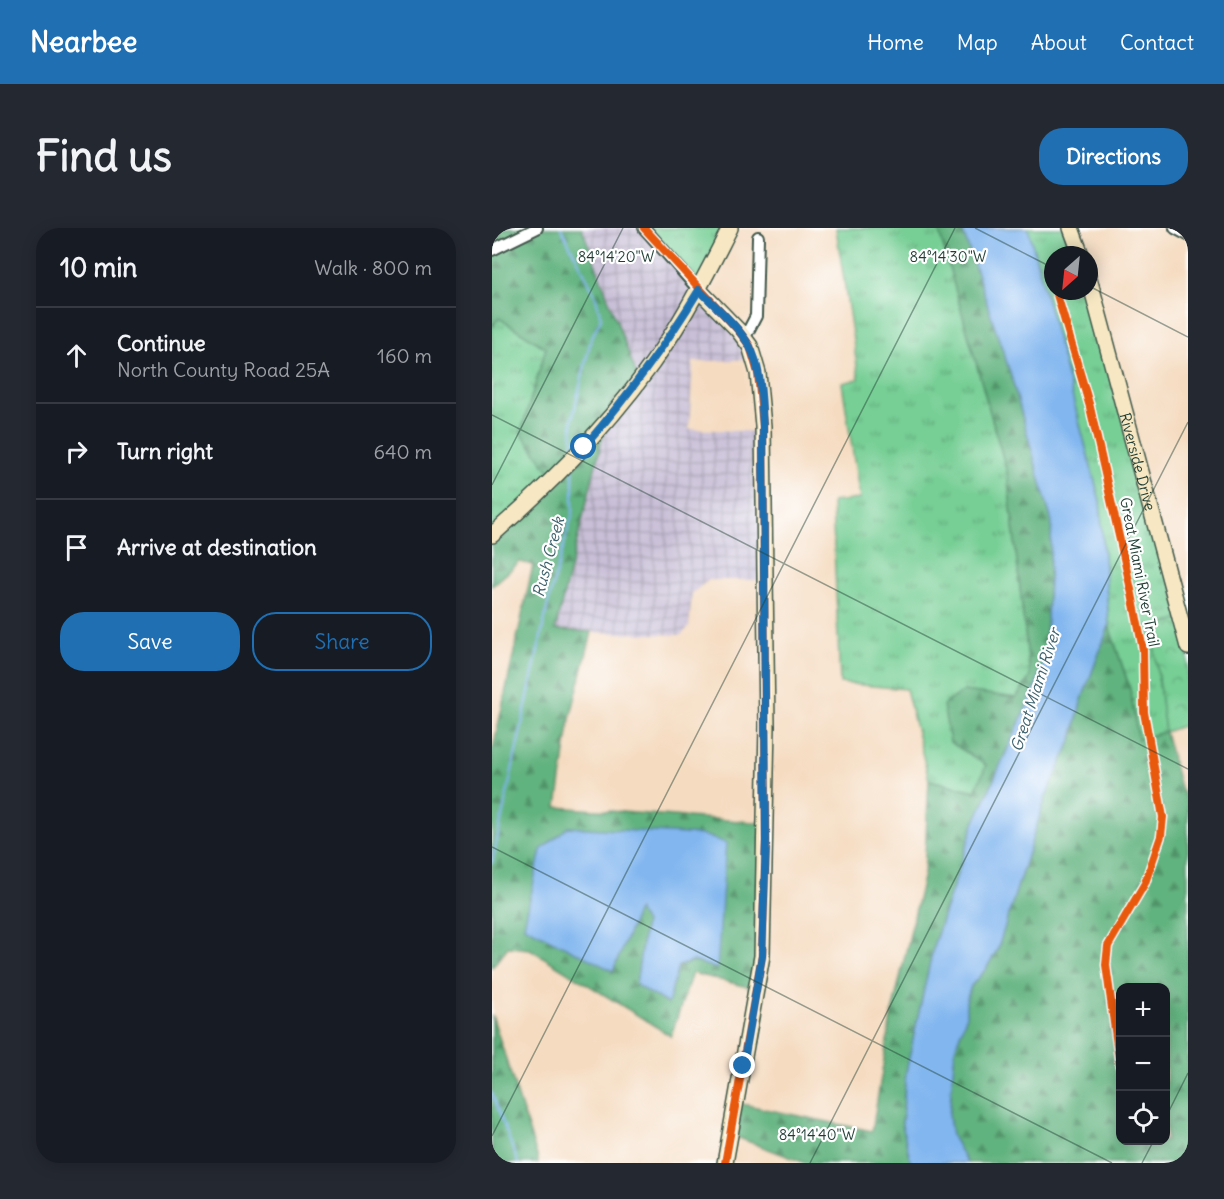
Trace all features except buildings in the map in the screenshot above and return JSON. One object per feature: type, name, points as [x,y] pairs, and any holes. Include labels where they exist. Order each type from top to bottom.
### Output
[{"type":"street","points":[[492,250],[537,228]]},
{"type":"street","points":[[644,228],[750,346],[758,373],[763,426],[766,841],[762,956],[725,1163]]},
{"type":"street","points":[[492,535],[554,478],[607,420],[670,337],[699,290],[730,228]]},
{"type":"street","points":[[1071,228],[1078,246]]},
{"type":"street","points":[[1174,228],[1188,235]]},
{"type":"street","points":[[744,339],[756,316],[758,237]]},
{"type":"street","name":"Riverside Drive","points":[[1095,300],[1188,647]]},
{"type":"shaded area","points":[[582,228],[644,228],[754,359],[693,362],[689,429],[763,432],[765,580],[709,580],[692,593],[689,627],[681,635],[555,631],[607,420],[639,381]]},
{"type":"green space","points":[[492,228],[582,228],[639,381],[607,420],[555,630],[592,632],[570,719],[557,807],[766,823],[756,989],[692,973],[671,1036],[530,949],[508,947],[492,967],[492,753],[533,565],[520,562],[492,586],[492,535],[554,478],[521,432],[546,348],[499,318],[492,327]],"holes":[[[638,909],[716,968],[694,961],[636,985],[645,923]]]},
{"type":"green space","points":[[644,228],[730,228],[699,290]]},
{"type":"green space","points":[[836,228],[938,228],[1007,472],[1030,677],[1016,698],[964,691],[950,742],[987,765],[975,791],[929,780],[906,689],[840,683],[832,502],[860,499],[842,383],[859,379]]},
{"type":"green space","points":[[938,228],[962,228],[1010,372],[1052,522],[1045,657],[1035,688],[974,824],[934,944],[906,1072],[902,1125],[911,1163],[805,1163],[731,1135],[737,1103],[872,1131],[891,1017],[924,873],[929,780],[975,791],[986,765],[950,742],[943,705],[964,691],[1016,698],[1030,677],[1007,472]]},
{"type":"green space","points":[[1027,228],[1071,228],[1078,246],[1044,246],[1044,292]]},
{"type":"green space","points":[[1046,300],[1092,300],[1181,619],[1152,628],[1165,732],[1138,739],[1130,689],[1109,626],[1100,501]]},
{"type":"green space","points":[[499,318],[546,348],[521,432],[554,478],[492,535],[492,327]]},
{"type":"green space","points":[[1181,619],[1188,647],[1188,724],[1165,732],[1152,628]]},
{"type":"green space","points":[[1109,626],[1130,689],[1138,739],[1165,732],[1180,787],[1188,803],[1188,1163],[967,1163],[952,1136],[949,1116],[955,1049],[966,1017],[966,1001],[971,986],[986,969],[998,948],[1046,796],[1072,739],[1081,702]]},
{"type":"green space","points":[[492,1015],[538,1159],[538,1163],[492,1163]]},
{"type":"water","name":"Great Miami River","points":[[962,228],[1027,228],[1029,231],[1044,288],[1044,300],[1047,300],[1100,501],[1109,626],[1081,702],[1072,739],[1046,796],[998,948],[986,969],[971,986],[966,1001],[966,1017],[955,1049],[949,1116],[952,1136],[967,1163],[911,1163],[902,1125],[906,1072],[934,944],[974,824],[1035,688],[1045,657],[1052,522],[1010,372]]},
{"type":"water","points":[[568,827],[703,835],[726,843],[717,969],[694,961],[678,966],[668,1004],[636,985],[645,923],[638,910],[613,971],[524,926],[541,850]]},
{"type":"waterway","name":"Rush Creek","points":[[561,228],[595,294],[601,318],[591,339],[572,420],[573,449]]},
{"type":"waterway","name":"Rush Creek","points":[[492,863],[549,599],[573,512],[573,467]]},
{"type":"waterway","name":"Rush Creek","points":[[492,1093],[518,1163]]},
{"type":"cycle path","points":[[644,228],[750,346],[758,373],[763,426],[766,841],[762,956],[725,1163]]},
{"type":"cycle path","name":"Great Miami River Trail","points":[[1059,300],[1090,407],[1132,594],[1143,650],[1144,712],[1163,817],[1161,836],[1145,883],[1108,946],[1106,965],[1116,1037]]},
{"type":"route","points":[[584,447],[639,381],[699,290],[738,330],[750,346],[758,373],[763,426],[767,726],[766,841],[762,956],[743,1066]]}]
